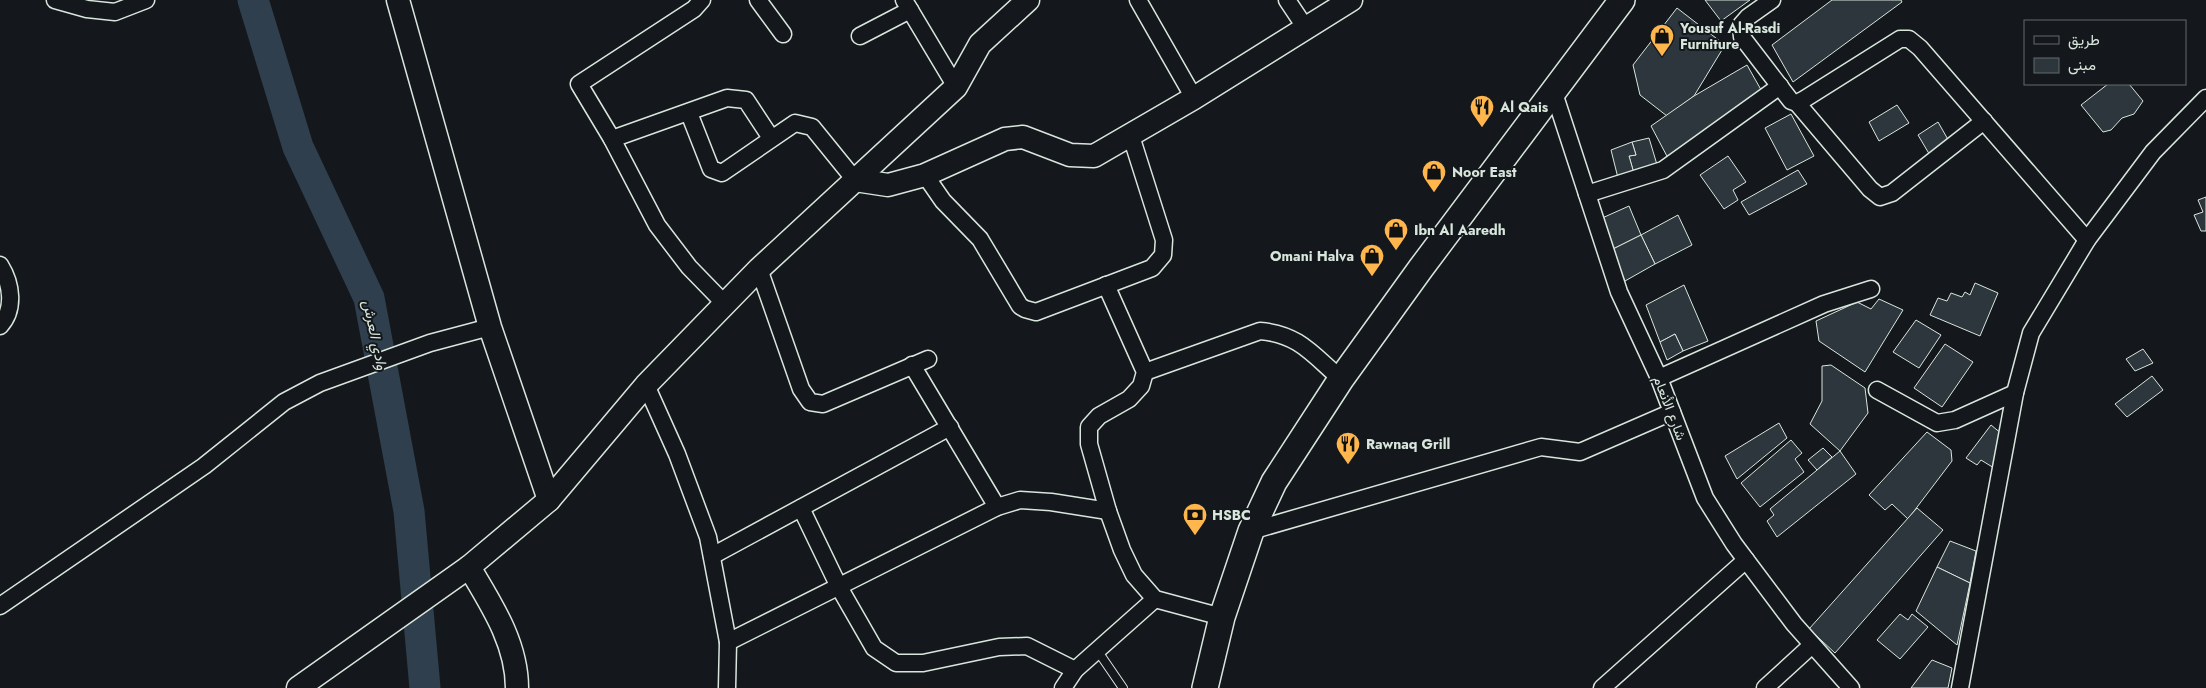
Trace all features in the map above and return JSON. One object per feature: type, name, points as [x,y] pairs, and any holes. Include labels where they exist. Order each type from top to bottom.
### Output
[{"type":"main road","points":[[1205,688],[1222,617],[1251,531],[1274,482],[1341,379],[1421,268],[1622,0]]},
{"type":"street","points":[[55,0],[87,9],[115,12],[146,0]]},
{"type":"street","points":[[398,0],[490,327],[549,500]]},
{"type":"street","points":[[702,0],[694,9],[579,84],[612,139],[656,225],[690,267],[725,304]]},
{"type":"street","points":[[758,0],[783,34]]},
{"type":"street","points":[[298,688],[469,567],[549,500],[646,386],[759,269],[956,87],[980,44],[1028,0]]},
{"type":"street","points":[[1138,0],[1194,98]]},
{"type":"street","points":[[1287,0],[1305,27]]},
{"type":"street","points":[[689,113],[711,169],[722,173],[795,122],[812,127],[855,180],[888,185],[925,175],[1005,140],[1023,137],[1070,155],[1094,156],[1194,98],[1351,0]]},
{"type":"street","points":[[1772,0],[1748,16],[1740,25],[1742,37],[1791,101],[1797,103],[1870,189],[1880,196],[1892,193],[1984,121]]},
{"type":"street","points":[[860,36],[907,5],[956,87]]},
{"type":"street","points":[[1797,103],[1900,39],[1908,40],[1920,48],[2086,240]]},
{"type":"street","points":[[1587,194],[1663,170],[1780,86]]},
{"type":"street","name":"شارع الأنعام","points":[[1554,93],[1619,292],[1659,378],[1705,498],[1746,560],[1794,624],[1851,688]]},
{"type":"street","points":[[612,139],[727,98],[746,100],[771,138]]},
{"type":"street","points":[[1960,688],[2015,393],[2031,333],[2086,240],[2153,152],[2206,98]]},
{"type":"street","points":[[925,175],[958,219],[980,238],[1020,306],[1036,312],[1152,268],[1163,255],[1164,240],[1131,136]]},
{"type":"street","points":[[0,265],[11,301],[8,318],[0,326]]},
{"type":"street","points":[[759,269],[801,389],[810,402],[823,404],[928,359]]},
{"type":"street","points":[[1106,285],[1144,372],[1141,386],[1129,398],[1099,416],[1090,427],[1089,444],[1108,511],[1134,576],[1155,599],[1222,617]]},
{"type":"street","points":[[1659,378],[1824,304],[1871,290]]},
{"type":"street","points":[[0,606],[204,466],[284,402],[320,383],[430,343],[490,327]]},
{"type":"street","points":[[1144,372],[1260,331],[1275,332],[1294,338],[1341,379]]},
{"type":"street","points":[[912,365],[997,507]]},
{"type":"street","points":[[646,386],[677,454],[708,537],[728,642],[727,688]]},
{"type":"street","points":[[1877,390],[1937,423],[1955,420],[2015,393]]},
{"type":"street","points":[[1251,531],[1541,447],[1580,452],[1672,412]]},
{"type":"street","points":[[712,556],[950,427]]},
{"type":"street","points":[[728,642],[997,507],[1020,500],[1050,502],[1108,511]]},
{"type":"street","points":[[801,508],[839,587],[874,648],[896,663],[923,663],[999,647],[1027,646],[1075,670]]},
{"type":"street","points":[[1602,688],[1746,560]]},
{"type":"street","points":[[469,567],[502,624],[517,676],[517,688]]},
{"type":"street","points":[[1063,688],[1075,670],[1155,599]]},
{"type":"street","points":[[1765,688],[1812,645]]},
{"type":"lane","points":[[1098,650],[1123,688]]},
{"type":"building","points":[[1705,0],[1750,0],[1721,21]]},
{"type":"building","points":[[1832,0],[1901,0],[1902,2],[1793,82],[1772,45]]},
{"type":"building","points":[[1677,8],[1725,45],[1694,96],[1667,116],[1640,95],[1633,65]]},
{"type":"building","points":[[1747,65],[1764,95],[1669,160],[1651,126],[1694,96]]},
{"type":"building","points":[[2107,85],[2130,85],[2143,101],[2134,114],[2122,118],[2111,130],[2103,132],[2081,105]]},
{"type":"building","points":[[1897,105],[1909,123],[1879,141],[1869,122]]},
{"type":"building","points":[[1791,114],[1814,156],[1787,170],[1765,128]]},
{"type":"building","points":[[1938,122],[1950,143],[1931,157],[1918,135]]},
{"type":"building","points":[[1649,138],[1658,168],[1635,177],[1629,156],[1636,155],[1632,142]]},
{"type":"building","points":[[1632,142],[1636,155],[1629,156],[1635,177],[1619,182],[1611,150]]},
{"type":"building","points":[[1728,156],[1746,182],[1733,190],[1738,200],[1724,209],[1700,175]]},
{"type":"building","points":[[1798,170],[1807,184],[1749,215],[1741,202]]},
{"type":"building","points":[[2206,197],[2206,231],[2201,231],[2194,215],[2203,212],[2198,200]]},
{"type":"building","points":[[1629,206],[1641,235],[1611,250],[1600,219]]},
{"type":"building","points":[[1678,215],[1692,245],[1655,264],[1641,235]]},
{"type":"building","points":[[1641,235],[1655,264],[1625,281],[1611,250]]},
{"type":"building","points":[[1975,283],[1998,293],[1980,336],[1930,315],[1938,298],[1947,301],[1951,293],[1962,297],[1965,292],[1970,295]]},
{"type":"building","points":[[1684,285],[1708,341],[1683,351],[1675,334],[1660,342],[1646,305]]},
{"type":"building","points":[[1879,299],[1903,310],[1865,372],[1819,341],[1816,321],[1857,302],[1871,309]]},
{"type":"building","points":[[1916,320],[1941,335],[1919,368],[1893,352]]},
{"type":"building","points":[[1675,334],[1683,351],[1667,360],[1660,342]]},
{"type":"building","points":[[1945,344],[1973,362],[1942,407],[1914,388]]},
{"type":"building","points":[[2143,349],[2153,363],[2135,371],[2126,359]]},
{"type":"building","points":[[1831,365],[1865,388],[1868,413],[1840,451],[1810,424],[1822,401],[1822,366]]},
{"type":"building","points":[[2152,376],[2163,390],[2127,417],[2115,404]]},
{"type":"building","points":[[1779,423],[1787,438],[1737,479],[1725,456]]},
{"type":"building","points":[[1991,425],[2002,434],[1994,468],[1981,460],[1977,465],[1966,458]]},
{"type":"building","points":[[1927,432],[1951,450],[1952,461],[1908,519],[1892,504],[1885,510],[1869,495]]},
{"type":"building","points":[[1791,440],[1802,453],[1795,459],[1804,472],[1760,507],[1741,483]]},
{"type":"building","points":[[1823,448],[1832,457],[1817,470],[1808,460]]},
{"type":"building","points":[[1840,451],[1856,474],[1777,537],[1767,521],[1774,515],[1770,509]]},
{"type":"building","points":[[1917,508],[1943,530],[1835,653],[1809,629]]},
{"type":"building","points":[[1950,541],[1976,551],[1970,583],[1937,567]]},
{"type":"building","points":[[1937,567],[1970,583],[1957,645],[1916,611]]},
{"type":"building","points":[[1900,614],[1908,620],[1912,614],[1928,627],[1900,659],[1877,640]]},
{"type":"building","points":[[1932,660],[1952,668],[1948,688],[1911,688]]},
{"type":"waterway","name":"وادي العرش","points":[[253,0],[298,147],[369,298],[409,511],[425,688]]},
{"type":"place","name":"Yousuf Al-Rasdi Furniture","points":[[1662,57]]},
{"type":"place","name":"Al Qais","points":[[1482,128]]},
{"type":"place","name":"Noor East","points":[[1434,193]]},
{"type":"place","name":"Ibn Al Aaredh","points":[[1396,251]]},
{"type":"place","name":"Omani Halva","points":[[1372,277]]},
{"type":"place","name":"Rawnaq Grill","points":[[1348,465]]},
{"type":"place","name":"HSBC","points":[[1195,536]]}]
